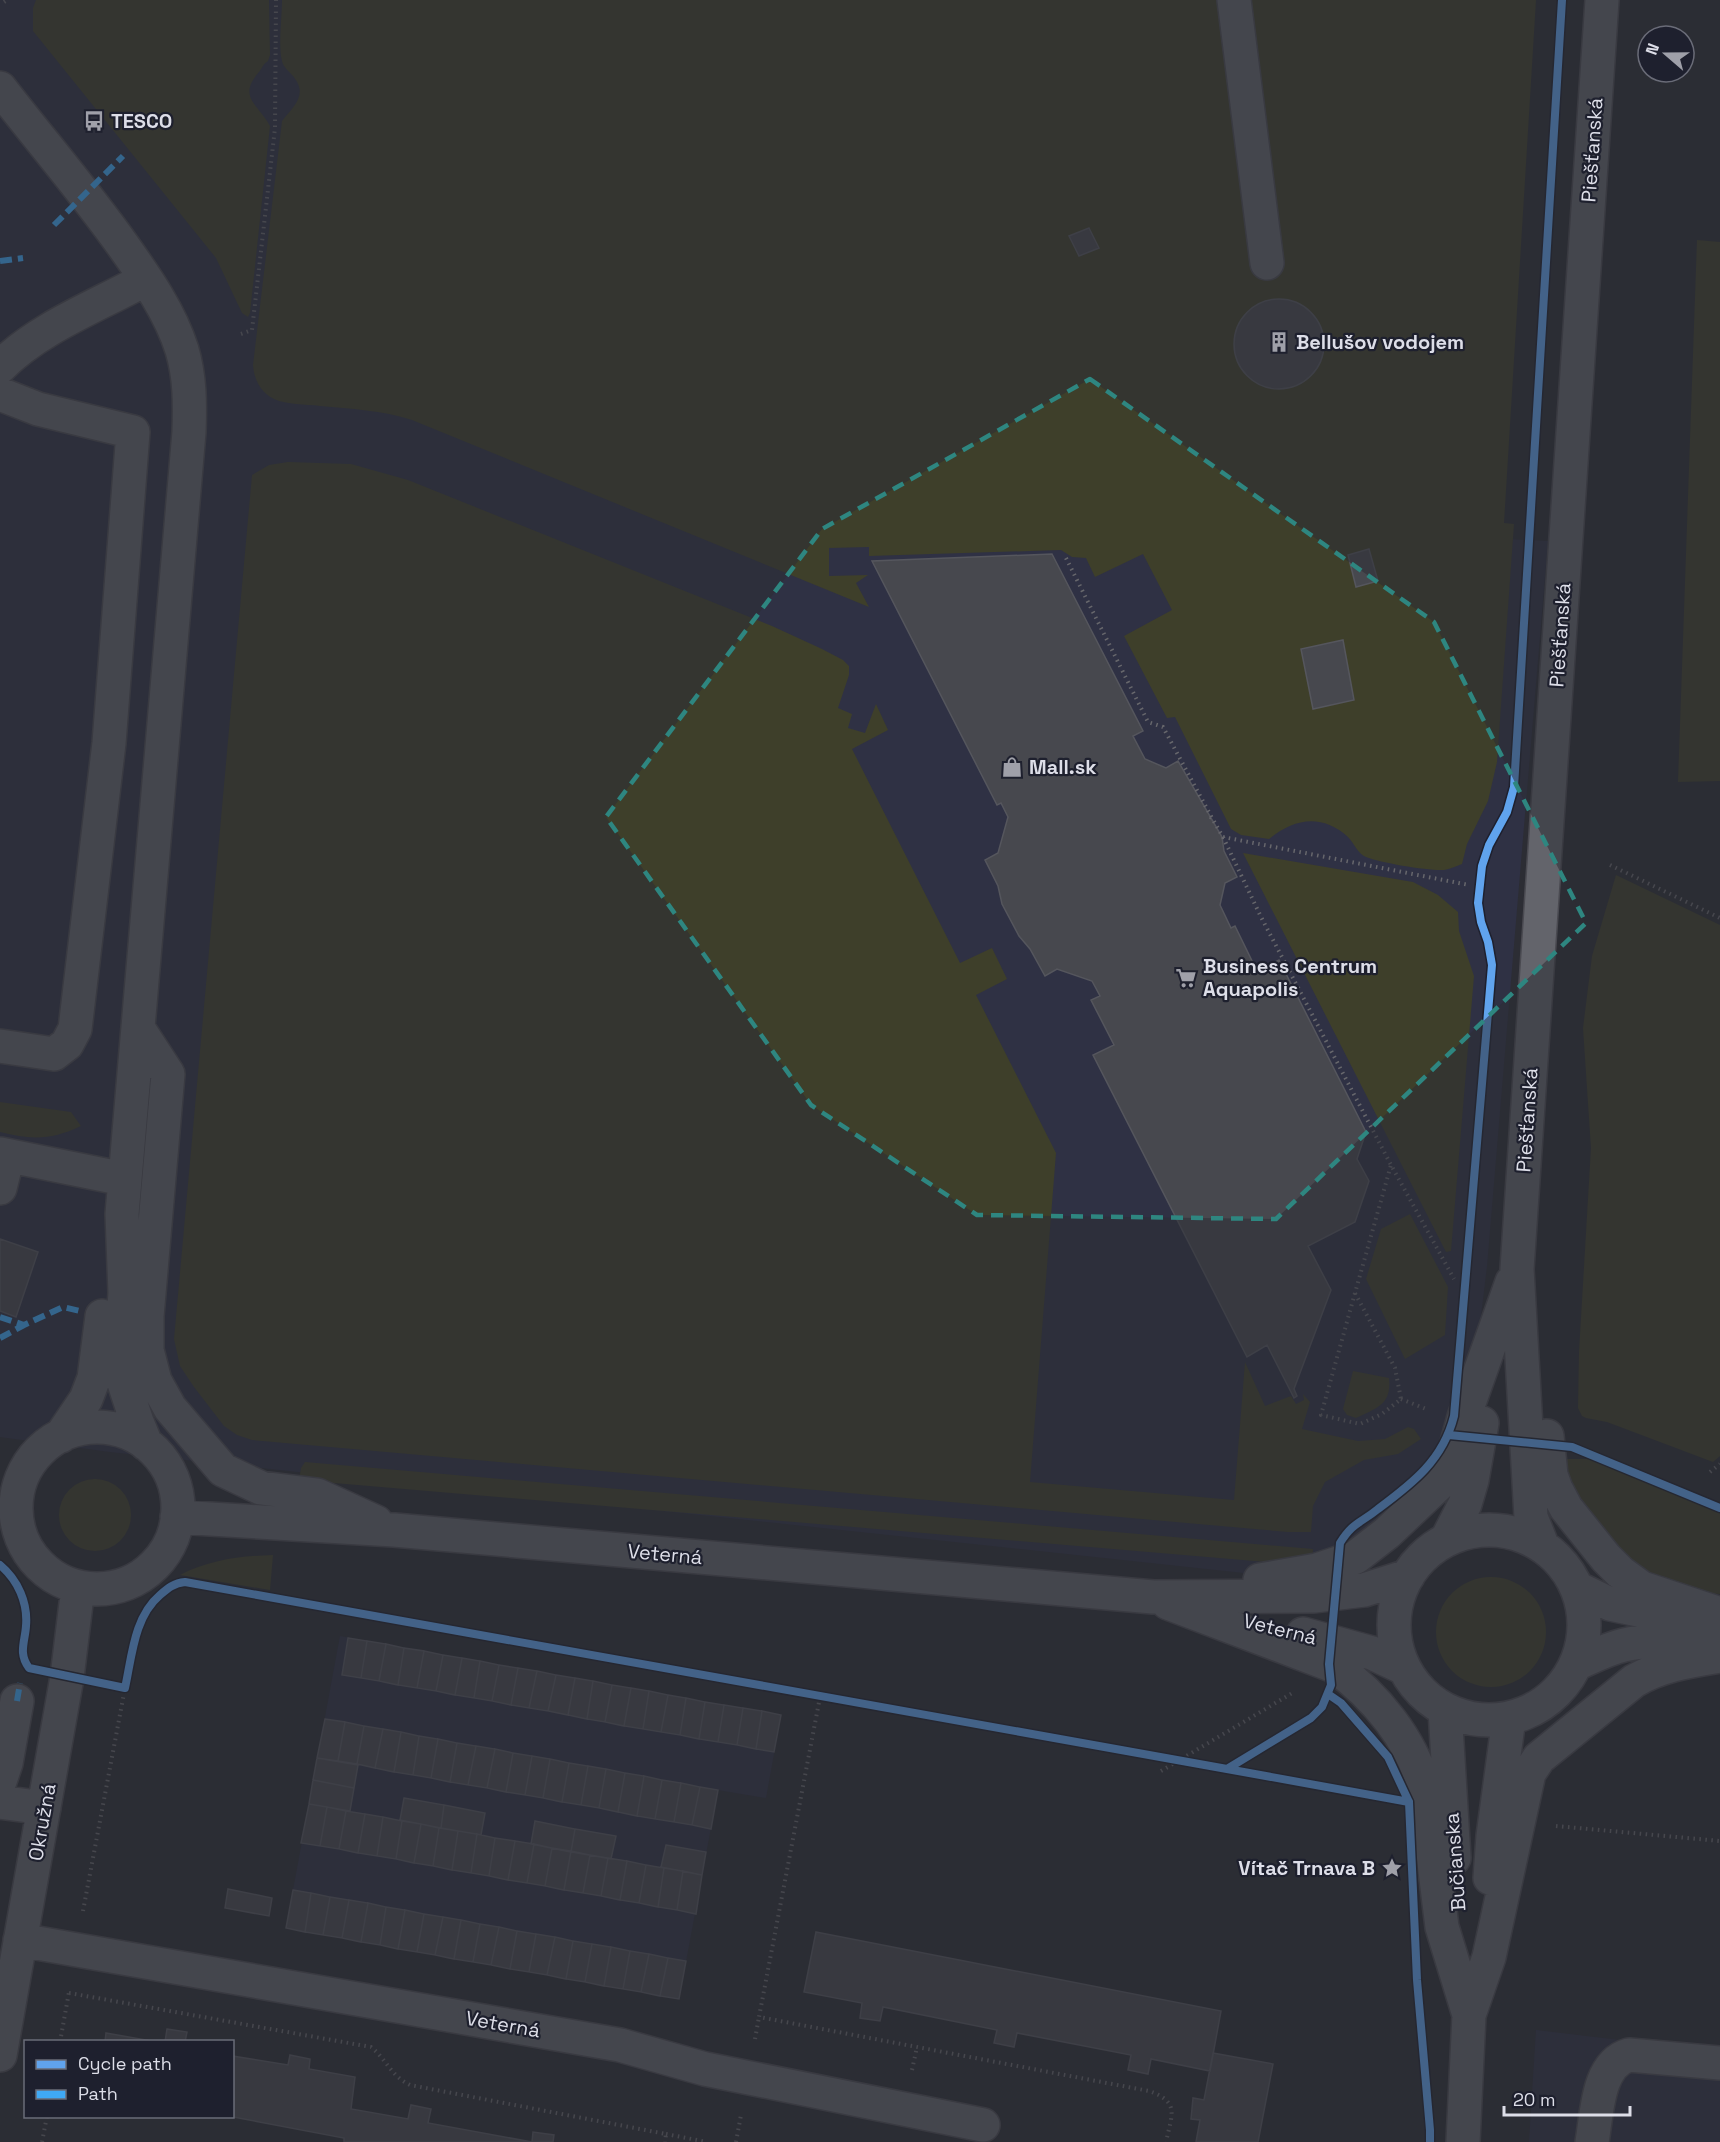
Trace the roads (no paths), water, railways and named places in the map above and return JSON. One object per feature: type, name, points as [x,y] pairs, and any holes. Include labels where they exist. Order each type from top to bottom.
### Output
[{"type":"street","points":[[1234,0],[1267,263]]},
{"type":"street","name":"Piešťanská","points":[[1542,1545],[1531,1517],[1517,1269],[1602,0]]},
{"type":"street","points":[[0,88],[86,194],[146,279],[172,325],[182,350],[188,375],[190,404],[122,1214],[125,1293],[120,1359],[122,1377],[146,1444]]},
{"type":"street","points":[[0,367],[30,342],[146,279]]},
{"type":"street","points":[[0,394],[38,409],[133,432],[109,743],[75,1029],[67,1044],[54,1054],[0,1046]]},
{"type":"street","points":[[138,1028],[168,1074],[147,1316],[147,1350],[155,1381],[170,1408],[223,1470],[261,1488],[317,1495],[394,1530]]},
{"type":"street","points":[[0,1188],[4,1155],[124,1179]]},
{"type":"street","points":[[62,1436],[86,1399],[94,1378],[104,1293],[122,1214]]},
{"type":"street","points":[[1153,1597],[1288,1575],[1338,1564],[1356,1557],[1387,1533],[1442,1481],[1452,1461],[1464,1417],[1517,1269]]},
{"type":"street","points":[[1517,1269],[1546,1425],[1551,1475],[1566,1508],[1606,1558],[1642,1588],[1720,1614]]},
{"type":"street","name":"Piešťanská","points":[[1447,1539],[1465,1504],[1472,1480],[1482,1419],[1517,1269]]},
{"type":"street","points":[[100,1427],[124,1432],[146,1444],[162,1461],[172,1479],[177,1497],[174,1532],[160,1559],[137,1579],[108,1588],[78,1587],[51,1575],[30,1555],[20,1534],[16,1510],[8,1497],[31,1461],[39,1451],[62,1436],[74,1431],[100,1427]]},
{"type":"street","name":"Veterná","points":[[177,1517],[394,1530],[1153,1597],[1314,1596],[1364,1590],[1408,1576]]},
{"type":"street","points":[[1477,1530],[1510,1531],[1542,1545],[1569,1571],[1578,1588],[1583,1606],[1585,1628],[1576,1664],[1560,1689],[1549,1700],[1537,1708],[1509,1718],[1476,1719],[1445,1710],[1419,1689],[1404,1668],[1396,1646],[1394,1626],[1396,1606],[1408,1576],[1422,1557],[1447,1539],[1477,1530]]},
{"type":"street","name":"Okružná","points":[[0,2055],[67,1677],[78,1587]]},
{"type":"street","points":[[1578,1588],[1610,1604],[1720,1627]]},
{"type":"street","points":[[1153,1597],[1334,1666],[1353,1680],[1386,1715],[1408,1743],[1420,1768],[1425,1790],[1442,1927],[1469,2015]]},
{"type":"street","name":"Veterná","points":[[1153,1597],[1372,1653],[1404,1668]]},
{"type":"street","points":[[1576,1664],[1626,1644],[1720,1642]]},
{"type":"street","points":[[1469,2015],[1489,1957],[1516,1840],[1526,1782],[1539,1758],[1634,1681],[1651,1671],[1677,1663],[1720,1656]]},
{"type":"street","points":[[0,1781],[6,1764],[17,1701]]},
{"type":"street","name":"Bučianska","points":[[1445,1710],[1459,1923],[1469,2015]]},
{"type":"street","name":"Bučianska","points":[[1463,2142],[1469,2015],[1488,1905],[1493,1836],[1509,1718]]},
{"type":"street","points":[[0,1802],[44,1808]]},
{"type":"street","name":"Veterná","points":[[20,1940],[620,2045],[705,2069],[983,2125]]},
{"type":"street","points":[[1592,2142],[1606,2074],[1621,2057],[1629,2055],[1720,2063]]},
{"type":"place","name":"TESCO","points":[[94,121]]},
{"type":"place","name":"Bellušov vodojem","points":[[1279,342]]},
{"type":"place","name":"Mall.sk","points":[[1012,767]]},
{"type":"place","name":"Business Centrum Aquapolis","points":[[1186,978]]},
{"type":"place","name":"Vítač Trnava B","points":[[1392,1868]]}]
